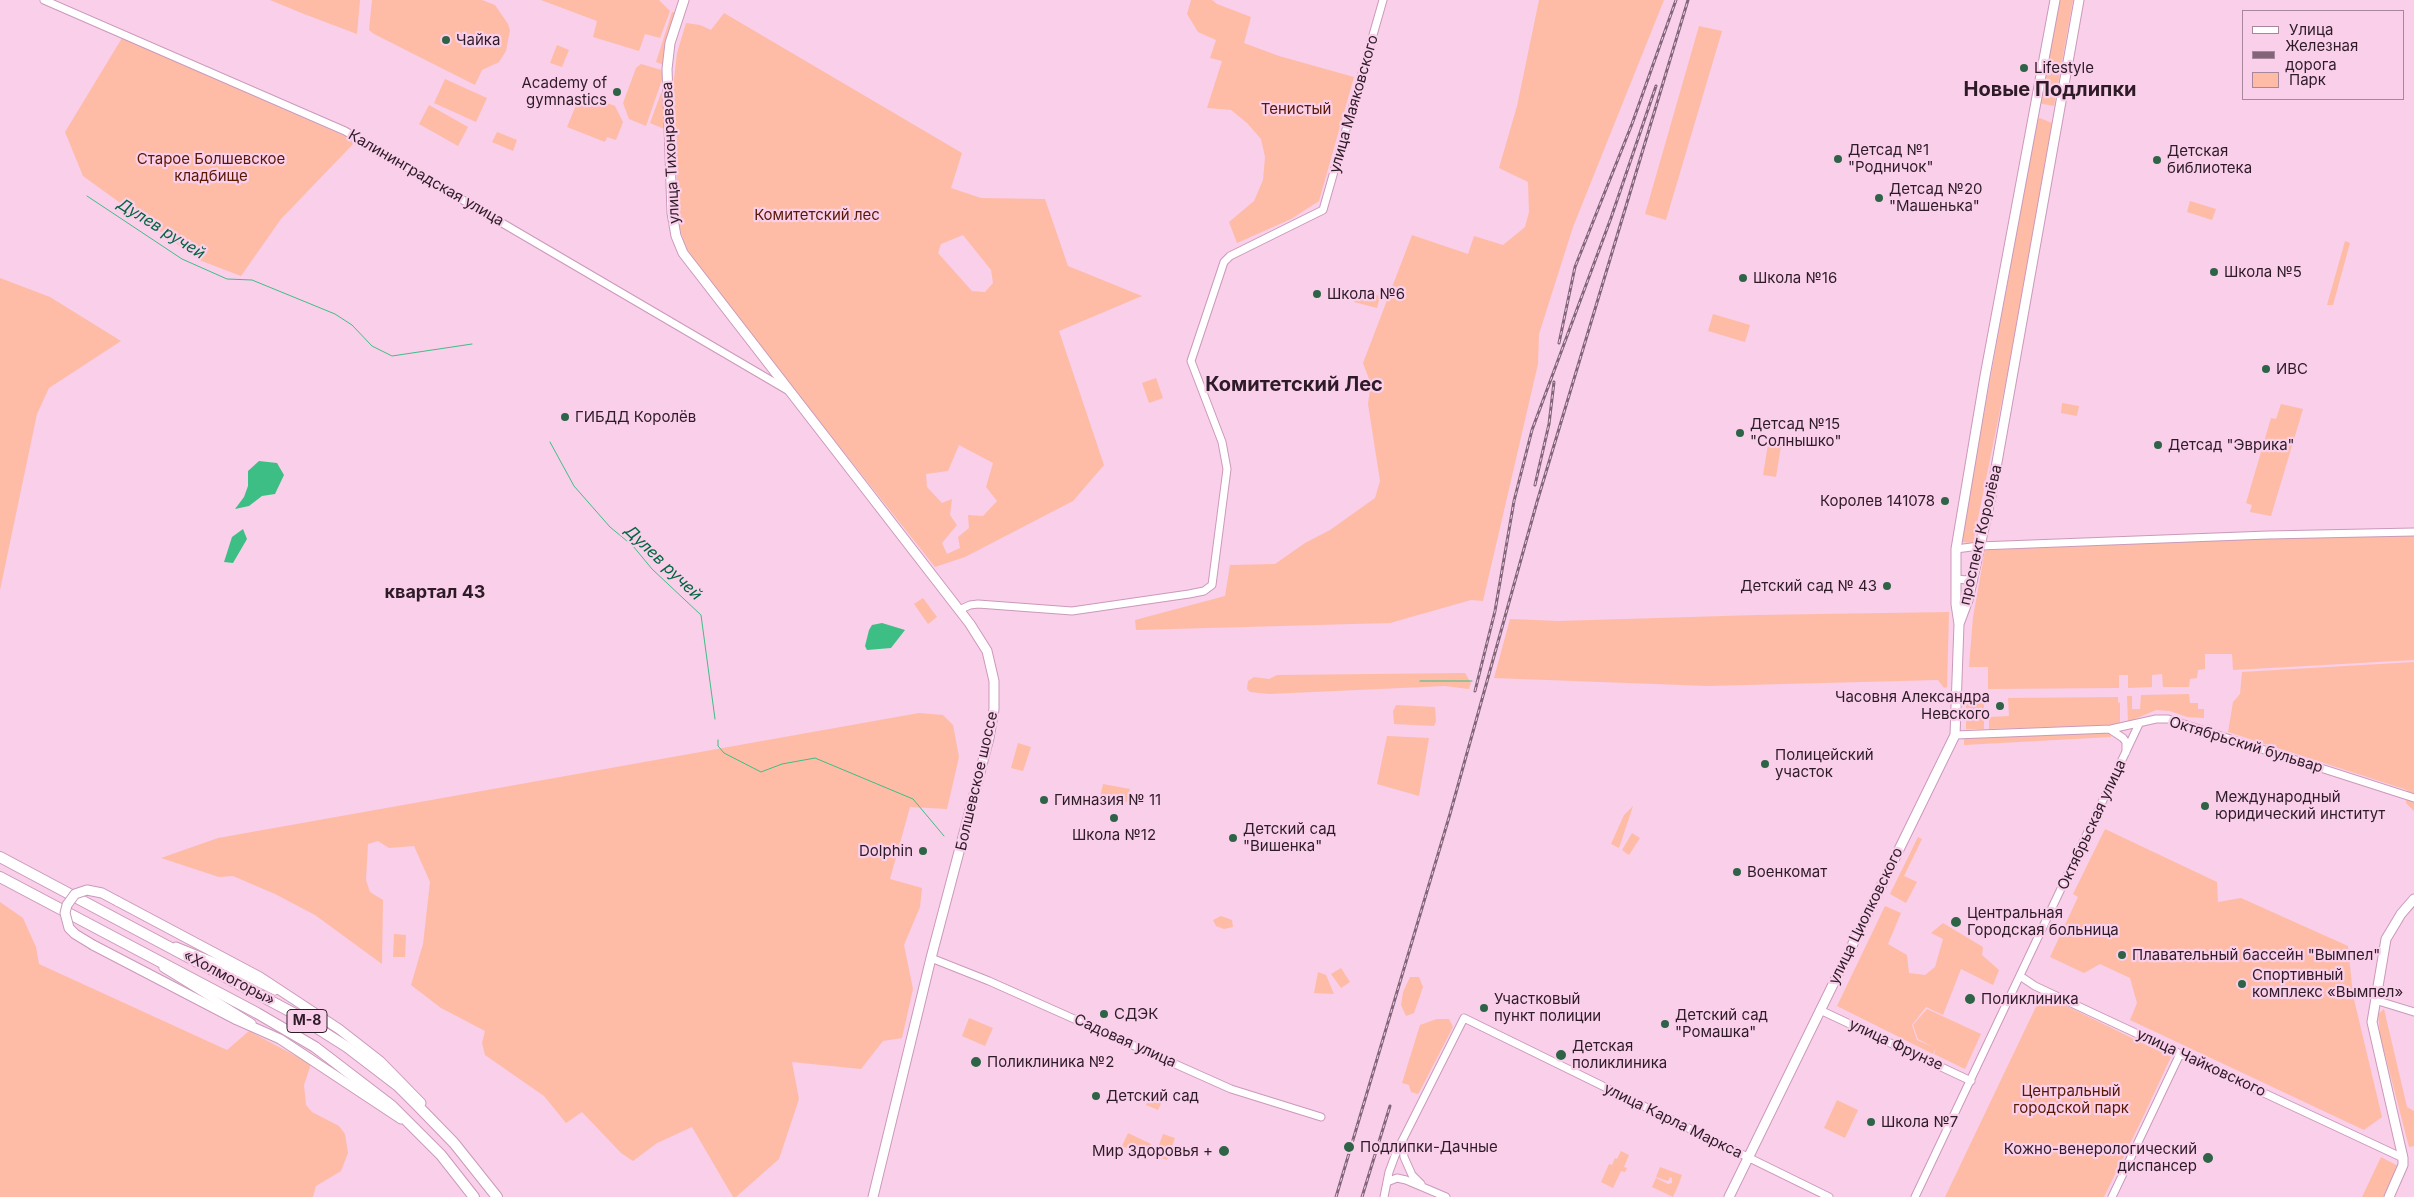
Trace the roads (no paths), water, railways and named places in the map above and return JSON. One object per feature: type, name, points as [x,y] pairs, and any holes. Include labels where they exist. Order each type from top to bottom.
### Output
[{"type":"highway","name":"«Холмогоры»","points":[[0,857],[154,938],[327,1034],[398,1086],[443,1130],[497,1197]]},
{"type":"highway","name":"«Холмогоры»","points":[[0,877],[315,1046],[363,1082],[418,1131],[455,1172],[474,1197]]},
{"type":"main road","name":"улица Тихонравова","points":[[684,0],[670,43],[667,69],[672,213],[676,236],[683,253],[694,269],[789,391]]},
{"type":"main road","name":"проспект Королёва","points":[[1959,625],[1956,549],[1987,367],[2055,0]]},
{"type":"main road","name":"проспект Королёва","points":[[1959,625],[1968,600],[2006,414],[2079,0]]},
{"type":"main road","name":"Болшевское шоссе","points":[[789,391],[959,610],[987,651],[994,680],[994,709],[990,738],[931,958],[872,1197]]},
{"type":"main road","name":"улица Циолковского","points":[[1729,1197],[1955,736],[1959,625]]},
{"type":"main road","points":[[418,1131],[329,1070],[280,1040],[237,1020],[81,939],[68,928],[65,913],[66,905],[75,894],[87,890],[102,893],[244,968],[352,1038],[380,1061],[421,1103],[443,1130]]},
{"type":"main road","points":[[2389,1197],[2403,1165],[2403,1158],[2372,1022],[2388,933],[2414,898]]},
{"type":"main road","points":[[868,1197],[881,1156]]},
{"type":"street","name":"Калининградская улица","points":[[44,0],[345,131],[789,391]]},
{"type":"street","name":"улица Маяковского","points":[[959,610],[970,604],[978,604],[1072,611],[1189,594],[1204,591],[1212,585],[1224,505],[1226,457],[1191,361],[1224,262],[1230,256],[1324,208],[1383,0]]},
{"type":"street","points":[[760,374],[768,372],[767,362]]},
{"type":"street","points":[[1956,549],[1979,546],[2414,532]]},
{"type":"street","points":[[1956,579],[1967,580],[1972,575]]},
{"type":"street","name":"Октябрьский бульвар","points":[[1955,736],[2111,729],[2156,719],[2168,719],[2414,798]]},
{"type":"street","name":"Октябрьская улица","points":[[1915,1197],[2139,724]]},
{"type":"street","points":[[2111,729],[2120,734],[2126,742],[2125,755]]},
{"type":"street","points":[[154,938],[225,966],[296,1002]]},
{"type":"street","points":[[145,954],[209,998],[280,1040]]},
{"type":"street","name":"Садовая улица","points":[[931,958],[1013,991],[1231,1089],[1321,1117]]},
{"type":"street","name":"улица Чайковского","points":[[2020,976],[2035,986],[2403,1158]]},
{"type":"street","points":[[2375,1000],[2414,1012]]},
{"type":"street","name":"улица Фрунзе","points":[[1820,1010],[1971,1081]]},
{"type":"street","name":"улица Карла Маркса","points":[[1403,1142],[1464,1018],[1829,1197]]},
{"type":"street","points":[[2112,1197],[2180,1054]]},
{"type":"street","points":[[2383,1149],[2392,1147],[2400,1139]]},
{"type":"street","points":[[1384,1197],[1396,1153],[1403,1142]]},
{"type":"street","points":[[1403,1142],[1404,1157],[1412,1175],[1427,1190]]},
{"type":"street","points":[[1396,1153],[1404,1157]]},
{"type":"street","points":[[455,1172],[469,1197]]},
{"type":"street","points":[[1387,1182],[1397,1178],[1406,1180],[1446,1197]]},
{"type":"waterway","name":"Дулев ручей","points":[[87,196],[182,259],[227,279],[252,280],[335,314],[352,325],[372,346],[392,356],[472,344]]},
{"type":"waterway","name":"Дулев ручей","points":[[550,442],[574,486],[610,527],[633,546],[652,569],[701,615],[715,719]]},
{"type":"waterway","points":[[1420,681],[1472,681]]},
{"type":"waterway","name":"Дулев ручей","points":[[718,740],[718,746],[724,753],[761,772],[782,764],[815,758],[913,799],[944,836]]},
{"type":"railway","points":[[1559,343],[1575,267],[1632,124],[1676,0]]},
{"type":"railway","points":[[1336,1197],[1450,814],[1537,502],[1688,0]]},
{"type":"railway","points":[[1475,691],[1495,611],[1514,501],[1532,430],[1611,218],[1656,86]]},
{"type":"railway","points":[[1535,485],[1549,424],[1554,382]]},
{"type":"railway","points":[[1362,1197],[1390,1106]]},
{"type":"place","name":"Чайка","points":[[446,40]]},
{"type":"place","name":"Lifestyle","points":[[2024,68]]},
{"type":"place","name":"Academy of gymnastics","points":[[617,92]]},
{"type":"place","name":"Детсад №1 \"Родничок\"","points":[[1838,159]]},
{"type":"place","name":"Детская библиотека","points":[[2157,160]]},
{"type":"place","name":"Детсад №20 \"Машенька\"","points":[[1879,198]]},
{"type":"place","name":"Школа №5","points":[[2214,272]]},
{"type":"place","name":"Школа №16","points":[[1743,278]]},
{"type":"place","name":"Школа №6","points":[[1317,294]]},
{"type":"place","name":"ИВС","points":[[2266,369]]},
{"type":"place","name":"ГИБДД Королёв","points":[[565,417]]},
{"type":"place","name":"Детсад №15 \"Солнышко\"","points":[[1740,433]]},
{"type":"place","name":"Детсад \"Эврика\"","points":[[2158,445]]},
{"type":"place","name":"Королев 141078","points":[[1945,501]]},
{"type":"place","name":"Детский сад № 43","points":[[1887,586]]},
{"type":"place","name":"Часовня Александра Невского","points":[[2000,706]]},
{"type":"place","name":"Полицейский участок","points":[[1765,764]]},
{"type":"place","name":"Гимназия № 11","points":[[1044,800]]},
{"type":"place","name":"Международный юридический институт","points":[[2205,806]]},
{"type":"place","name":"Школа №12","points":[[1114,818]]},
{"type":"place","name":"Детский сад \"Вишенка\"","points":[[1233,838]]},
{"type":"place","name":"Dolphin","points":[[923,851]]},
{"type":"place","name":"Военкомат","points":[[1737,872]]},
{"type":"place","name":"Центральная Городская больница","points":[[1956,922]]},
{"type":"place","name":"Плавательный бассейн \"Вымпел\"","points":[[2122,955]]},
{"type":"place","name":"Спортивный комплекс «Вымпел»","points":[[2242,984]]},
{"type":"place","name":"Поликлиника","points":[[1970,999]]},
{"type":"place","name":"Участковый пункт полиции","points":[[1484,1008]]},
{"type":"place","name":"СДЭК","points":[[1104,1014]]},
{"type":"place","name":"Детский сад \"Ромашка\"","points":[[1665,1024]]},
{"type":"place","name":"Детская поликлиника","points":[[1561,1055]]},
{"type":"place","name":"Поликлиника №2","points":[[976,1062]]},
{"type":"place","name":"Детский сад","points":[[1096,1096]]},
{"type":"place","name":"Школа №7","points":[[1871,1122]]},
{"type":"place","name":"Подлипки-Дачные","points":[[1349,1147]]},
{"type":"place","name":"Мир Здоровья +","points":[[1224,1151]]},
{"type":"place","name":"Кожно-венерологический диспансер","points":[[2208,1158]]},
{"type":"district","name":"Новые Подлипки","points":[[2050,90]]},
{"type":"district","name":"Комитетский Лес","points":[[1294,385]]},
{"type":"district","name":"квартал 43","points":[[435,593]]},
{"type":"park label","name":"Тенистый","points":[[1296,109]]},
{"type":"park label","name":"Старое Болшевское кладбище","points":[[211,168]]},
{"type":"park label","name":"Комитетский лес","points":[[817,215]]},
{"type":"park label","name":"Центральный городской парк","points":[[2071,1100]]}]
